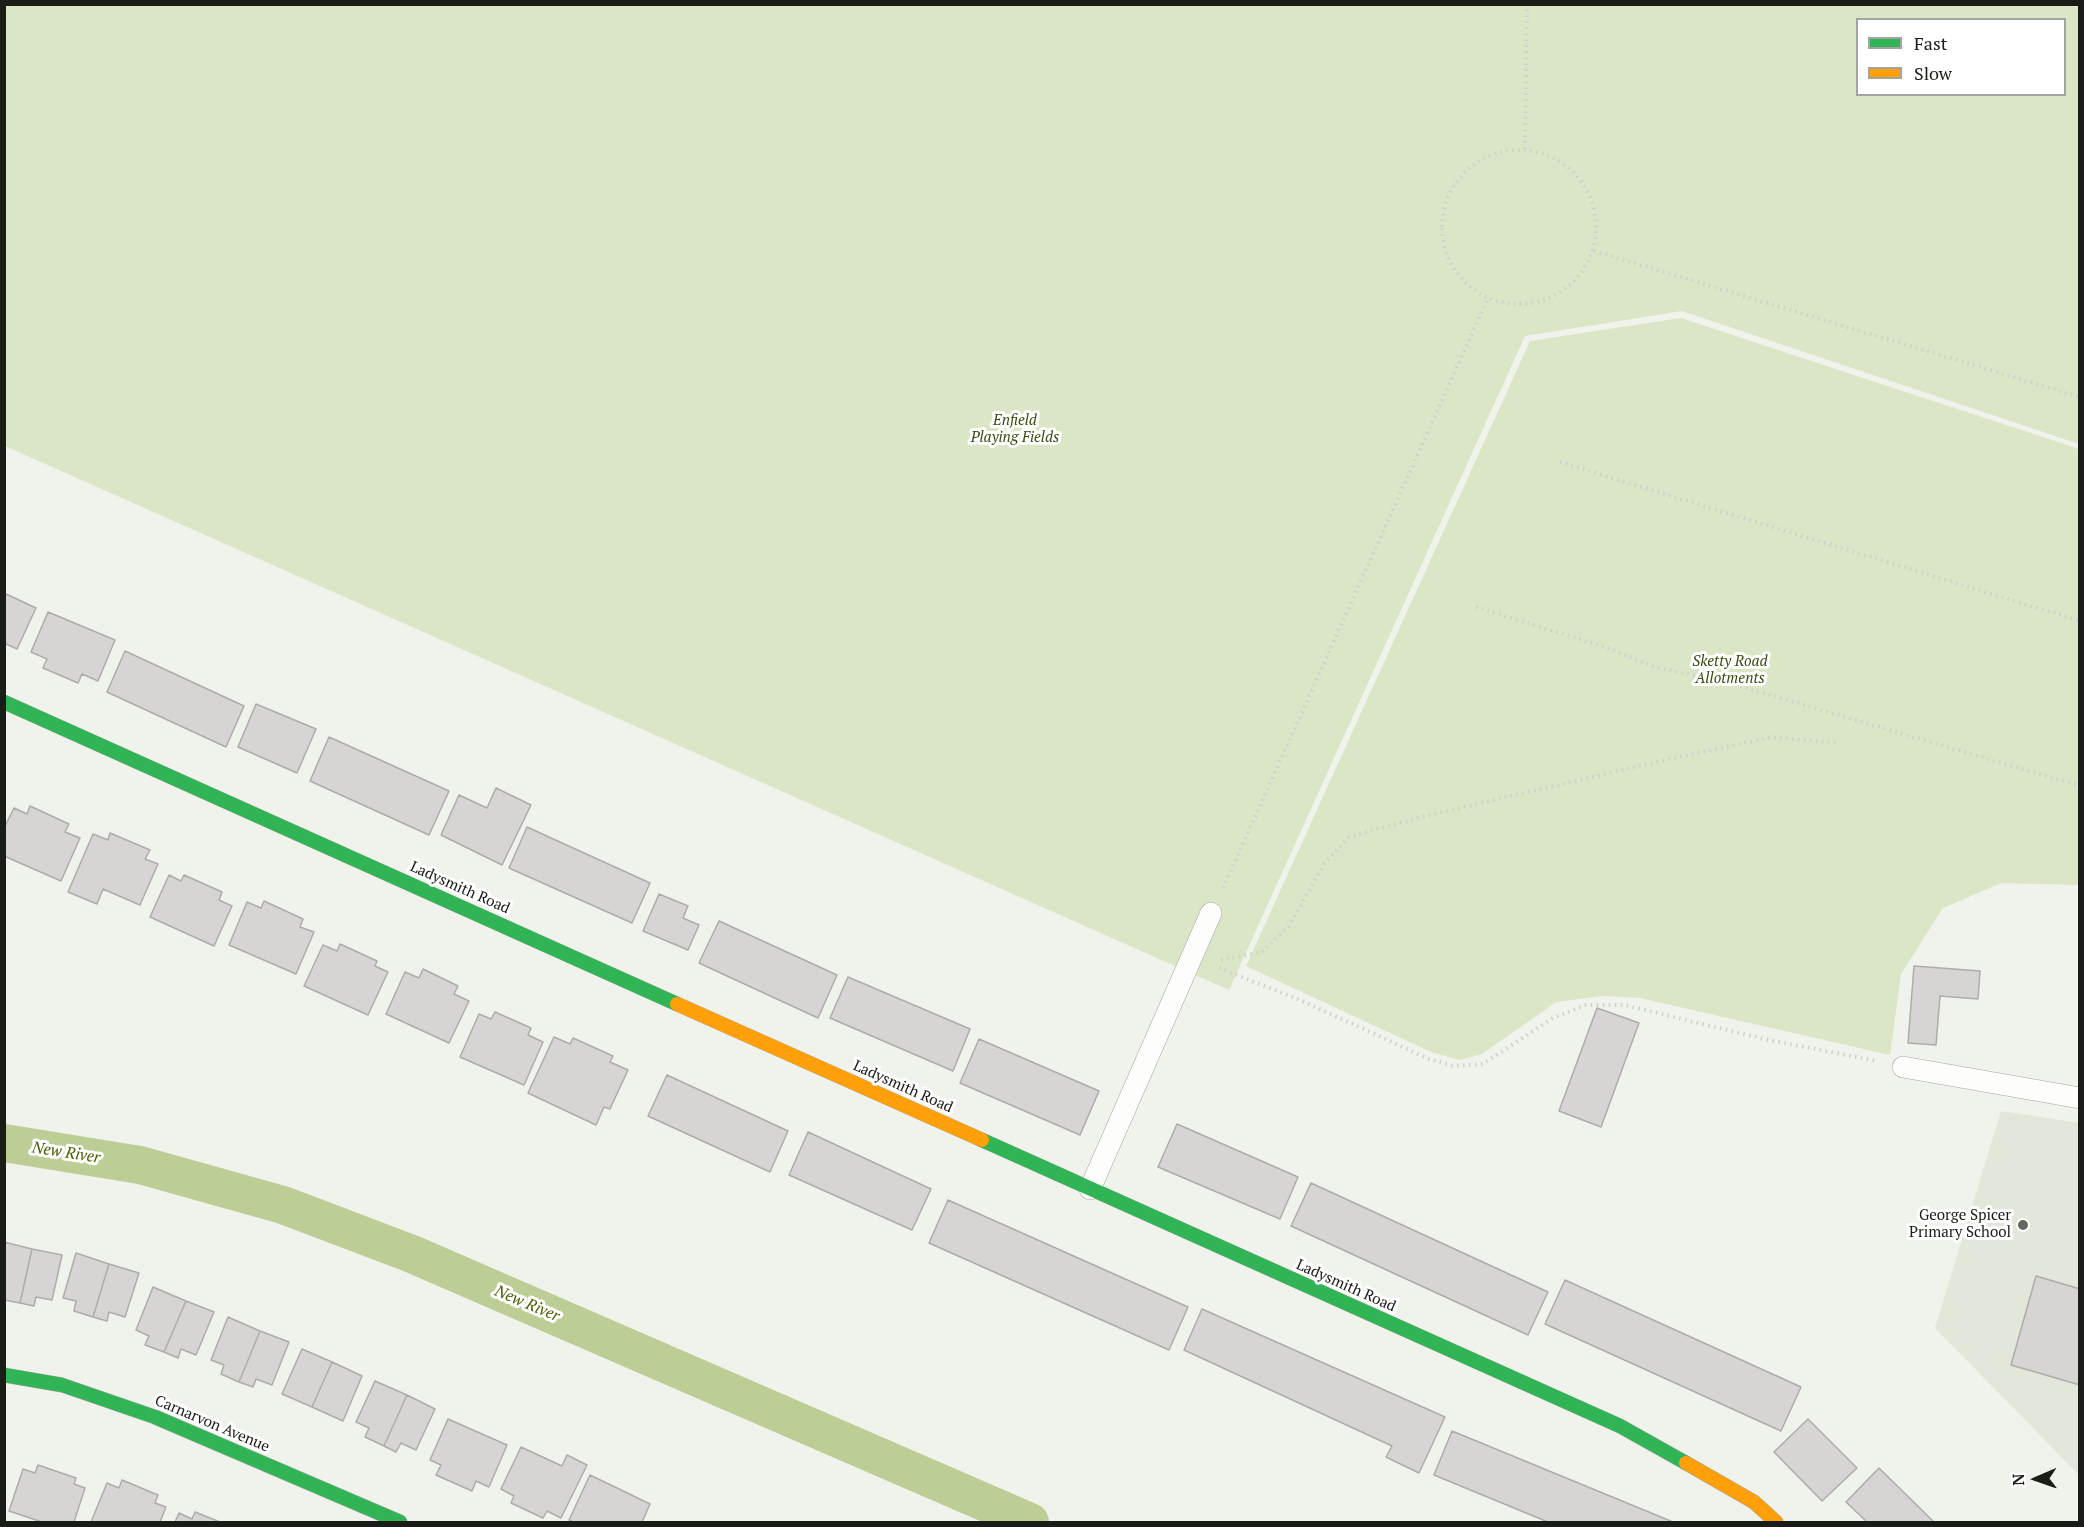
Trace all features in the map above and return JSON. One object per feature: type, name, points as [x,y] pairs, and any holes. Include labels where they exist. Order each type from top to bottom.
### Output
[{"type":"street","name":"Ladysmith Road","points":[[4,702],[1620,1426],[1754,1502],[1776,1522]]},
{"type":"street","name":"Carnarvon Avenue","points":[[4,1375],[62,1385],[155,1417],[400,1522]]},
{"type":"lane","points":[[1090,1189],[1211,913]]},
{"type":"lane","points":[[1903,1067],[2079,1098]]},
{"type":"path","points":[[1525,149],[1527,4]]},
{"type":"path","points":[[1513,149],[1525,149],[1556,158],[1577,174],[1591,197],[1597,224],[1594,251],[1577,280],[1556,297],[1529,305],[1502,304],[1477,293],[1464,282],[1448,260],[1441,234],[1444,207],[1449,194],[1465,171],[1487,156],[1513,149]]},
{"type":"path","points":[[1594,251],[2079,397]]},
{"type":"path","points":[[1211,913],[1488,298]]},
{"type":"path","points":[[1560,462],[2079,621]]},
{"type":"path","points":[[1476,607],[1605,647],[1655,667],[1744,688],[2079,786]]},
{"type":"path","points":[[1193,957],[1228,960],[1262,952],[1288,926],[1324,864],[1349,837],[1658,761],[1772,737],[1837,743]]},
{"type":"path","points":[[1193,957],[1300,1000],[1430,1059],[1453,1066],[1483,1064],[1553,1018],[1586,1005],[1625,1005],[1764,1038],[1903,1067]]},
{"type":"shaded area","name":"George Spicer Primary School","points":[[2001,1111],[2079,1123],[2079,1475],[1935,1328]]},
{"type":"green space","name":"Enfield Playing Fields","points":[[5,5],[2079,5],[2079,444],[1682,311],[1525,336],[1229,990],[5,446]]},
{"type":"green space","name":"Sketty Road Allotments","points":[[1681,318],[2079,449],[2079,885],[2001,883],[1943,908],[1901,974],[1890,1055],[1640,998],[1602,996],[1556,1002],[1482,1054],[1460,1060],[1431,1052],[1246,966],[1530,341]]},
{"type":"building","points":[[4,593],[36,608],[17,649],[4,643]]},
{"type":"building","points":[[48,612],[115,640],[98,681],[82,674],[78,683],[43,668],[47,659],[31,652]]},
{"type":"building","points":[[125,651],[244,706],[226,747],[107,692]]},
{"type":"building","points":[[256,704],[316,729],[297,773],[238,747]]},
{"type":"building","points":[[329,737],[449,791],[429,835],[310,781]]},
{"type":"building","points":[[496,788],[531,805],[502,865],[441,835],[459,795],[487,808]]},
{"type":"building","points":[[30,806],[69,824],[65,832],[80,838],[61,881],[4,856],[4,828],[14,808],[27,814]]},
{"type":"building","points":[[527,827],[650,883],[632,923],[509,868]]},
{"type":"building","points":[[110,833],[150,850],[145,859],[158,864],[140,905],[103,889],[97,904],[68,892],[93,834],[108,840]]},
{"type":"building","points":[[169,875],[181,881],[184,875],[222,892],[219,900],[232,906],[214,946],[150,917]]},
{"type":"building","points":[[659,894],[688,906],[683,918],[699,925],[688,950],[643,931]]},
{"type":"building","points":[[264,901],[303,919],[300,927],[314,932],[296,974],[229,945],[247,902],[261,908]]},
{"type":"building","points":[[719,921],[837,975],[818,1018],[699,963]]},
{"type":"building","points":[[340,944],[377,961],[375,966],[388,972],[368,1015],[304,986],[323,945],[337,951]]},
{"type":"building","points":[[1914,966],[1980,971],[1978,999],[1940,996],[1936,1045],[1908,1043]]},
{"type":"building","points":[[423,969],[458,986],[454,994],[469,1001],[449,1043],[386,1014],[405,972],[419,978]]},
{"type":"building","points":[[848,977],[970,1029],[953,1071],[830,1018]]},
{"type":"building","points":[[1597,1008],[1639,1023],[1601,1127],[1559,1111]]},
{"type":"building","points":[[495,1012],[531,1028],[528,1035],[543,1042],[524,1085],[460,1057],[479,1014],[491,1019]]},
{"type":"building","points":[[554,1037],[570,1044],[573,1038],[613,1056],[610,1062],[628,1070],[610,1109],[604,1107],[596,1125],[528,1093]]},
{"type":"building","points":[[979,1039],[1099,1091],[1080,1135],[960,1083]]},
{"type":"building","points":[[667,1075],[788,1131],[770,1172],[648,1116]]},
{"type":"building","points":[[1177,1124],[1298,1177],[1280,1219],[1158,1167]]},
{"type":"building","points":[[808,1132],[931,1189],[912,1230],[789,1175]]},
{"type":"building","points":[[1311,1183],[1548,1292],[1528,1335],[1291,1226]]},
{"type":"building","points":[[948,1200],[1188,1307],[1169,1350],[929,1243]]},
{"type":"building","points":[[4,1242],[32,1249],[20,1303],[4,1300]]},
{"type":"building","points":[[32,1249],[62,1255],[52,1300],[36,1297],[34,1306],[20,1303]]},
{"type":"building","points":[[76,1253],[109,1264],[93,1317],[74,1311],[76,1301],[63,1298]]},
{"type":"building","points":[[109,1264],[139,1273],[125,1317],[109,1312],[107,1321],[93,1317]]},
{"type":"building","points":[[2036,1276],[2080,1289],[2080,1385],[2011,1365]]},
{"type":"building","points":[[1565,1280],[1801,1387],[1781,1431],[1545,1324]]},
{"type":"building","points":[[153,1287],[186,1301],[164,1352],[145,1345],[149,1336],[136,1330]]},
{"type":"building","points":[[186,1301],[214,1312],[196,1355],[181,1349],[178,1358],[164,1352]]},
{"type":"building","points":[[1202,1309],[1445,1417],[1419,1473],[1386,1457],[1392,1446],[1184,1350]]},
{"type":"building","points":[[228,1317],[260,1331],[239,1382],[221,1374],[224,1365],[211,1360]]},
{"type":"building","points":[[260,1331],[289,1342],[272,1385],[256,1379],[253,1387],[239,1382]]},
{"type":"building","points":[[302,1349],[332,1362],[312,1407],[282,1394]]},
{"type":"building","points":[[332,1362],[362,1376],[343,1421],[312,1407]]},
{"type":"building","points":[[375,1381],[407,1395],[384,1446],[365,1437],[369,1428],[356,1422]]},
{"type":"building","points":[[407,1395],[435,1409],[416,1450],[401,1443],[396,1452],[384,1446]]},
{"type":"building","points":[[448,1419],[507,1445],[489,1487],[476,1481],[472,1491],[436,1475],[441,1465],[430,1460]]},
{"type":"building","points":[[1808,1419],[1857,1468],[1822,1501],[1774,1452]]},
{"type":"building","points":[[1452,1431],[1673,1522],[1548,1522],[1434,1475]]},
{"type":"building","points":[[521,1447],[562,1466],[567,1455],[587,1465],[561,1518],[547,1511],[543,1518],[511,1503],[514,1496],[501,1489]]},
{"type":"building","points":[[38,1465],[76,1478],[74,1484],[85,1488],[74,1522],[42,1522],[9,1511],[23,1469],[35,1473]]},
{"type":"building","points":[[1879,1468],[1934,1522],[1867,1522],[1846,1502]]},
{"type":"building","points":[[590,1475],[650,1504],[642,1522],[574,1522],[569,1520]]},
{"type":"building","points":[[122,1480],[158,1495],[155,1503],[166,1507],[160,1522],[91,1522],[107,1483],[119,1488]]},
{"type":"building","points":[[195,1512],[220,1522],[175,1522],[179,1513],[192,1519]]},
{"type":"waterway","name":"New River","points":[[4,1143],[140,1165],[283,1205],[412,1254],[1030,1522]]},
{"type":"traffic: fast","points":[[4,702],[677,1004]]},
{"type":"traffic: fast","points":[[982,1140],[1620,1426],[1686,1463]]},
{"type":"traffic: fast","points":[[4,1375],[62,1385],[155,1417],[400,1522]]},
{"type":"traffic: slow","points":[[677,1004],[982,1140]]},
{"type":"traffic: slow","points":[[1686,1463],[1754,1502],[1776,1522]]},
{"type":"place","name":"George Spicer Primary School","points":[[2023,1225]]}]
